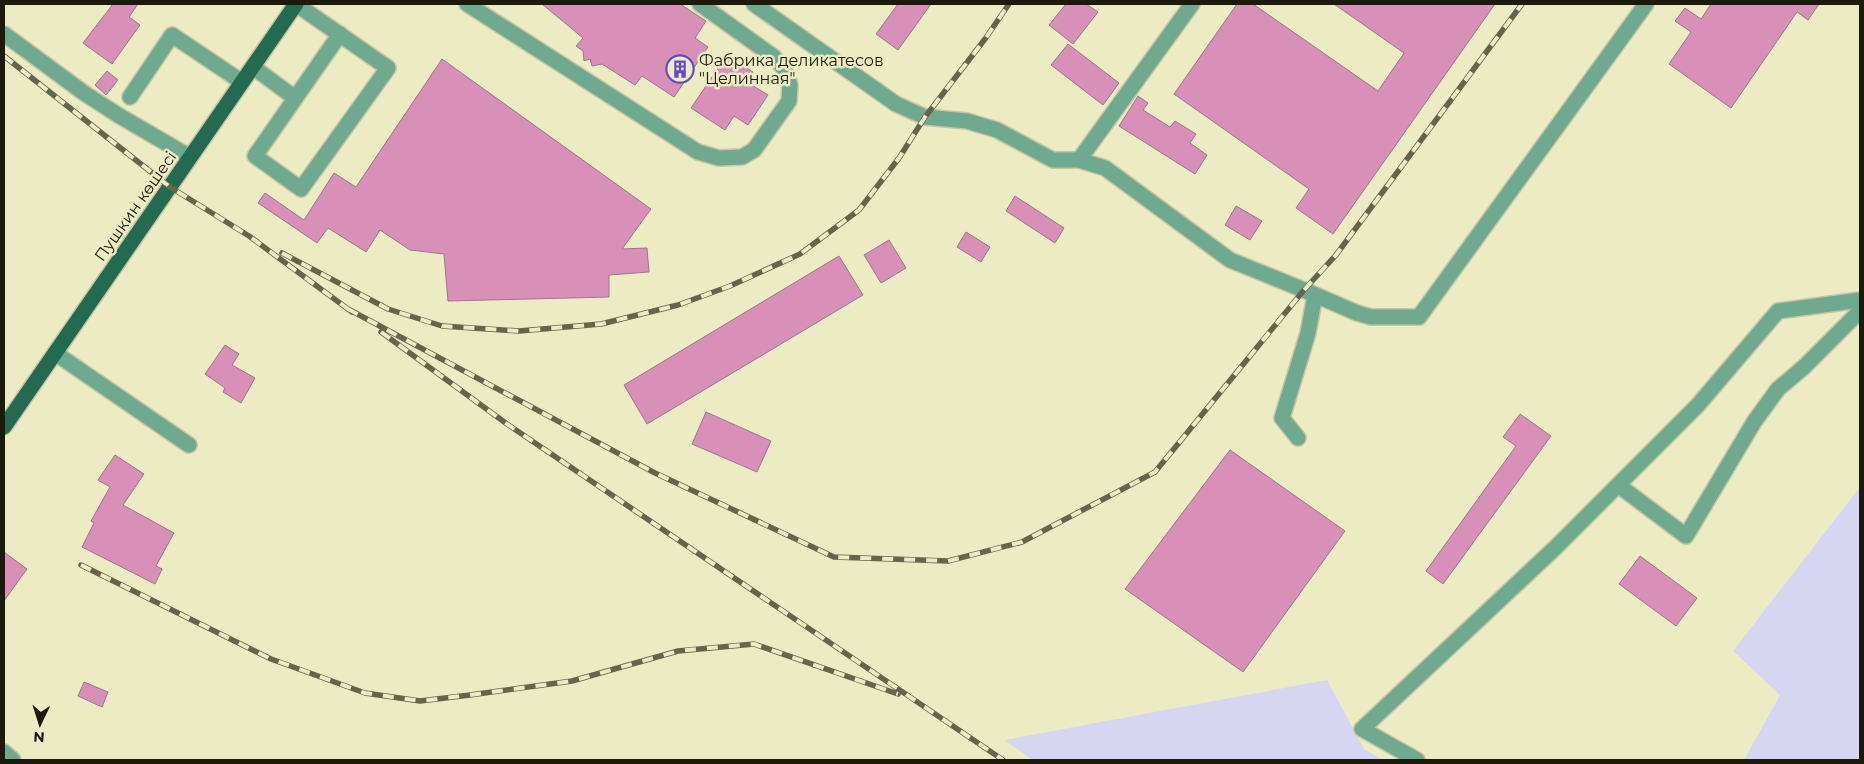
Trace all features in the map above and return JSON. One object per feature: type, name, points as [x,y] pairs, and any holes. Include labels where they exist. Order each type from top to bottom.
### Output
[{"type":"main road","name":"Пушкин көшесі","points":[[4,428],[296,4]]},
{"type":"street","points":[[296,4],[340,34],[388,68],[301,190],[255,156],[340,34]]},
{"type":"street","points":[[467,4],[698,152],[720,158],[742,157],[754,150],[788,101],[790,84],[785,70],[774,57],[700,4]]},
{"type":"street","points":[[754,4],[896,104],[925,117],[967,121],[996,130],[1053,160],[1079,160],[1105,168],[1230,260],[1356,314],[1371,318],[1419,317],[1646,4]]},
{"type":"street","points":[[1079,160],[1192,4]]},
{"type":"street","points":[[4,34],[84,93],[190,157]]},
{"type":"street","points":[[130,98],[172,35],[242,82]]},
{"type":"street","points":[[253,67],[295,98]]},
{"type":"street","points":[[1298,438],[1282,418],[1308,334],[1315,295]]},
{"type":"street","points":[[1418,760],[1362,729],[1555,548],[1698,405],[1778,311],[1860,300]]},
{"type":"street","points":[[1618,485],[1686,536],[1754,422],[1778,389],[1804,367],[1860,311]]},
{"type":"street","points":[[55,353],[189,445]]},
{"type":"street","points":[[4,752],[13,760]]},
{"type":"shaded area","points":[[1860,487],[1860,760],[1744,760],[1780,695],[1733,651]]},
{"type":"shaded area","points":[[1327,680],[1364,749],[1383,760],[1033,760],[1004,740]]},
{"type":"building","points":[[113,4],[138,4],[129,17],[140,25],[112,64],[83,43]]},
{"type":"building","name":"Фабрика деликатесов \"Целинная\"","points":[[542,4],[680,4],[706,21],[695,38],[708,47],[674,97],[642,76],[635,85],[602,64],[592,66],[590,59],[584,61],[583,51],[576,46],[583,38]]},
{"type":"building","points":[[898,4],[931,4],[898,50],[876,34]]},
{"type":"building","points":[[1066,4],[1086,4],[1098,12],[1073,44],[1049,25]]},
{"type":"building","points":[[1237,4],[1253,4],[1378,91],[1404,53],[1334,4],[1495,4],[1333,234],[1296,208],[1309,189],[1174,94]]},
{"type":"building","points":[[1711,4],[1819,4],[1808,20],[1797,12],[1731,108],[1669,64],[1691,32],[1675,21],[1685,8],[1701,19]]},
{"type":"building","points":[[1068,44],[1119,83],[1103,105],[1051,65]]},
{"type":"building","points":[[727,55],[753,72],[747,82],[768,95],[748,125],[734,116],[725,130],[691,108]]},
{"type":"building","points":[[442,59],[651,209],[622,249],[647,248],[649,272],[609,275],[609,297],[448,301],[444,254],[410,250],[380,230],[366,252],[328,228],[317,243],[258,203],[265,193],[304,220],[334,173],[356,187]]},
{"type":"building","points":[[107,71],[118,80],[106,95],[95,85]]},
{"type":"building","points":[[1138,96],[1148,103],[1143,110],[1170,127],[1175,121],[1196,134],[1190,143],[1207,155],[1195,174],[1119,126]]},
{"type":"building","points":[[1015,196],[1064,228],[1055,243],[1006,211]]},
{"type":"building","points":[[1236,206],[1262,221],[1250,240],[1225,225]]},
{"type":"building","points":[[966,232],[990,247],[981,262],[957,247]]},
{"type":"building","points":[[889,240],[906,268],[881,283],[864,255]]},
{"type":"building","points":[[839,256],[863,295],[647,424],[624,385]]},
{"type":"building","points":[[225,345],[239,354],[232,365],[255,378],[241,403],[223,392],[225,388],[205,374]]},
{"type":"building","points":[[706,412],[771,441],[757,472],[692,444]]},
{"type":"building","points":[[1520,414],[1551,436],[1443,584],[1426,571],[1516,446],[1503,437]]},
{"type":"building","points":[[1230,450],[1345,531],[1243,672],[1125,589]]},
{"type":"building","points":[[115,455],[144,474],[123,505],[174,533],[156,566],[162,569],[155,584],[82,547],[94,523],[91,521],[110,487],[98,480]]},
{"type":"building","points":[[4,552],[27,569],[4,601]]},
{"type":"building","points":[[1640,556],[1697,598],[1676,626],[1619,584]]},
{"type":"building","points":[[84,682],[108,692],[102,707],[78,696]]},
{"type":"railway","points":[[282,253],[388,309],[442,326],[519,331],[601,324],[678,305],[730,286],[800,254],[859,210],[899,158],[925,117],[985,39],[1009,4]]},
{"type":"railway","points":[[348,309],[655,473],[834,557],[948,561],[1022,542],[1155,472],[1304,290],[1336,255],[1522,4]]},
{"type":"railway","points":[[4,56],[170,187],[249,236],[352,312]]},
{"type":"railway","points":[[381,332],[507,424],[1003,760]]},
{"type":"railway","points":[[81,565],[271,659],[365,693],[420,701],[470,695],[572,681],[678,651],[754,644],[898,694]]},
{"type":"place","name":"Фабрика деликатесов \"Целинная\"","points":[[680,69]]}]
